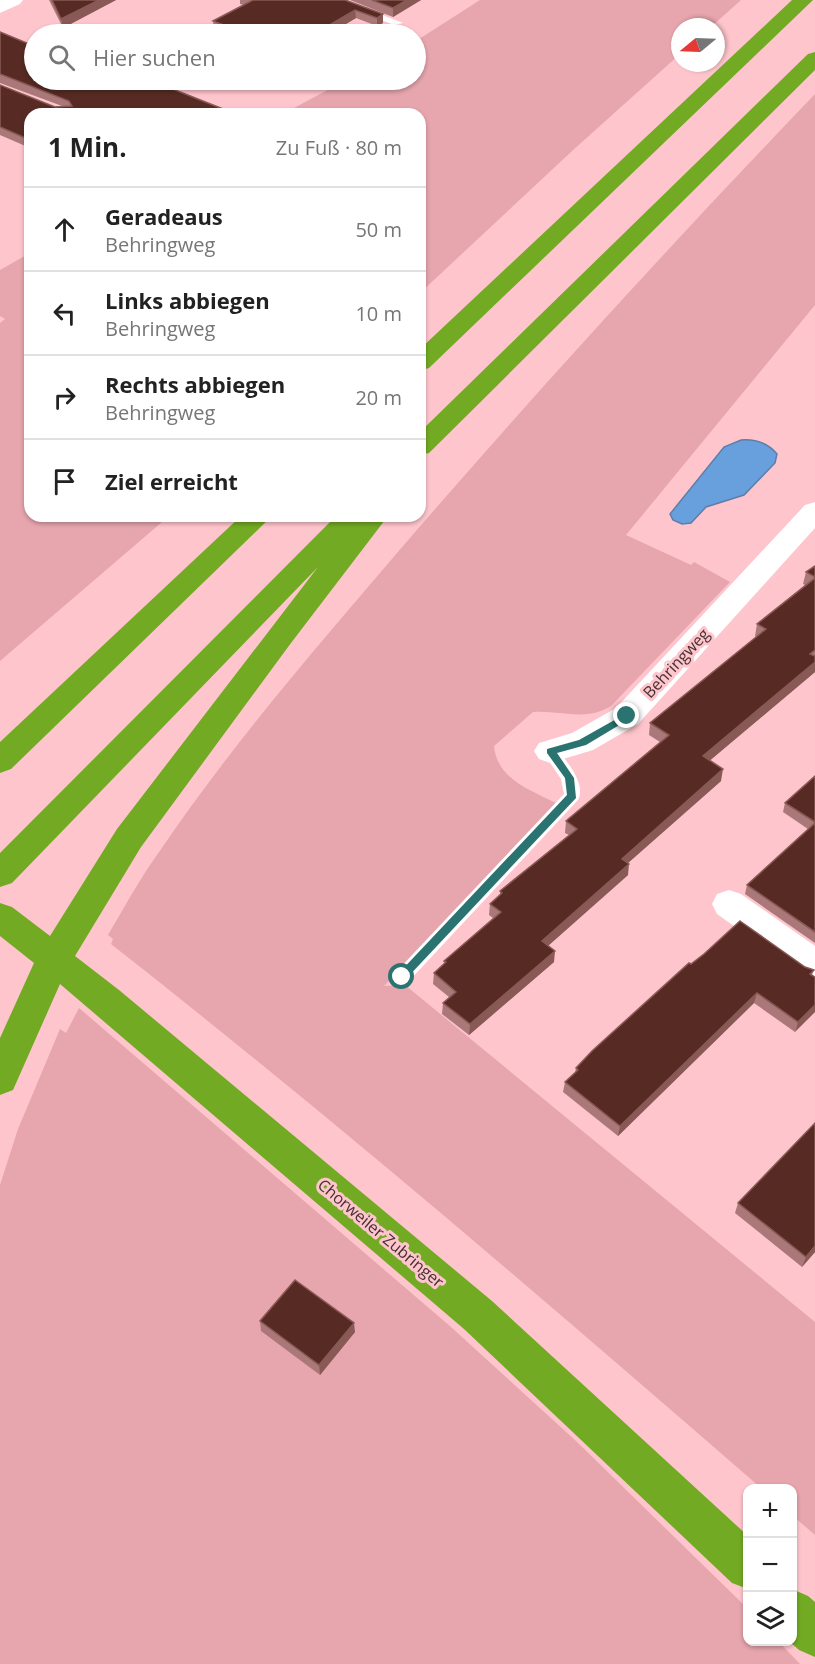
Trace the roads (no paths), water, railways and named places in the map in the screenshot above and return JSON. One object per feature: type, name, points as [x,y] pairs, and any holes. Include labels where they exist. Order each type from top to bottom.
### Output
[{"type":"highway","points":[[426,357],[803,0]]},
{"type":"highway","points":[[426,441],[815,58]]},
{"type":"highway","points":[[426,449],[457,410]]},
{"type":"highway","points":[[0,761],[252,522]]},
{"type":"highway","points":[[0,873],[346,522]]},
{"type":"highway","points":[[4,1070],[49,968],[129,838],[280,636],[369,522]]},
{"type":"highway","name":"Chorweiler Zubringer","points":[[0,917],[106,1000],[478,1316],[743,1563]]},
{"type":"highway","points":[[797,1617],[815,1634]]},
{"type":"street","points":[[0,7],[13,0]]},
{"type":"street","name":"Behringweg","points":[[550,751],[582,742],[627,716],[815,511]]},
{"type":"street","points":[[729,904],[815,965]]},
{"type":"lane","points":[[335,0],[398,22]]},
{"type":"lane","name":"Behringweg","points":[[402,977],[572,796],[569,778],[550,751]]},
{"type":"water","points":[[741,440],[756,441],[770,447],[777,454],[775,463],[744,495],[706,507],[691,523],[682,524],[673,520],[670,514],[724,447]]}]
